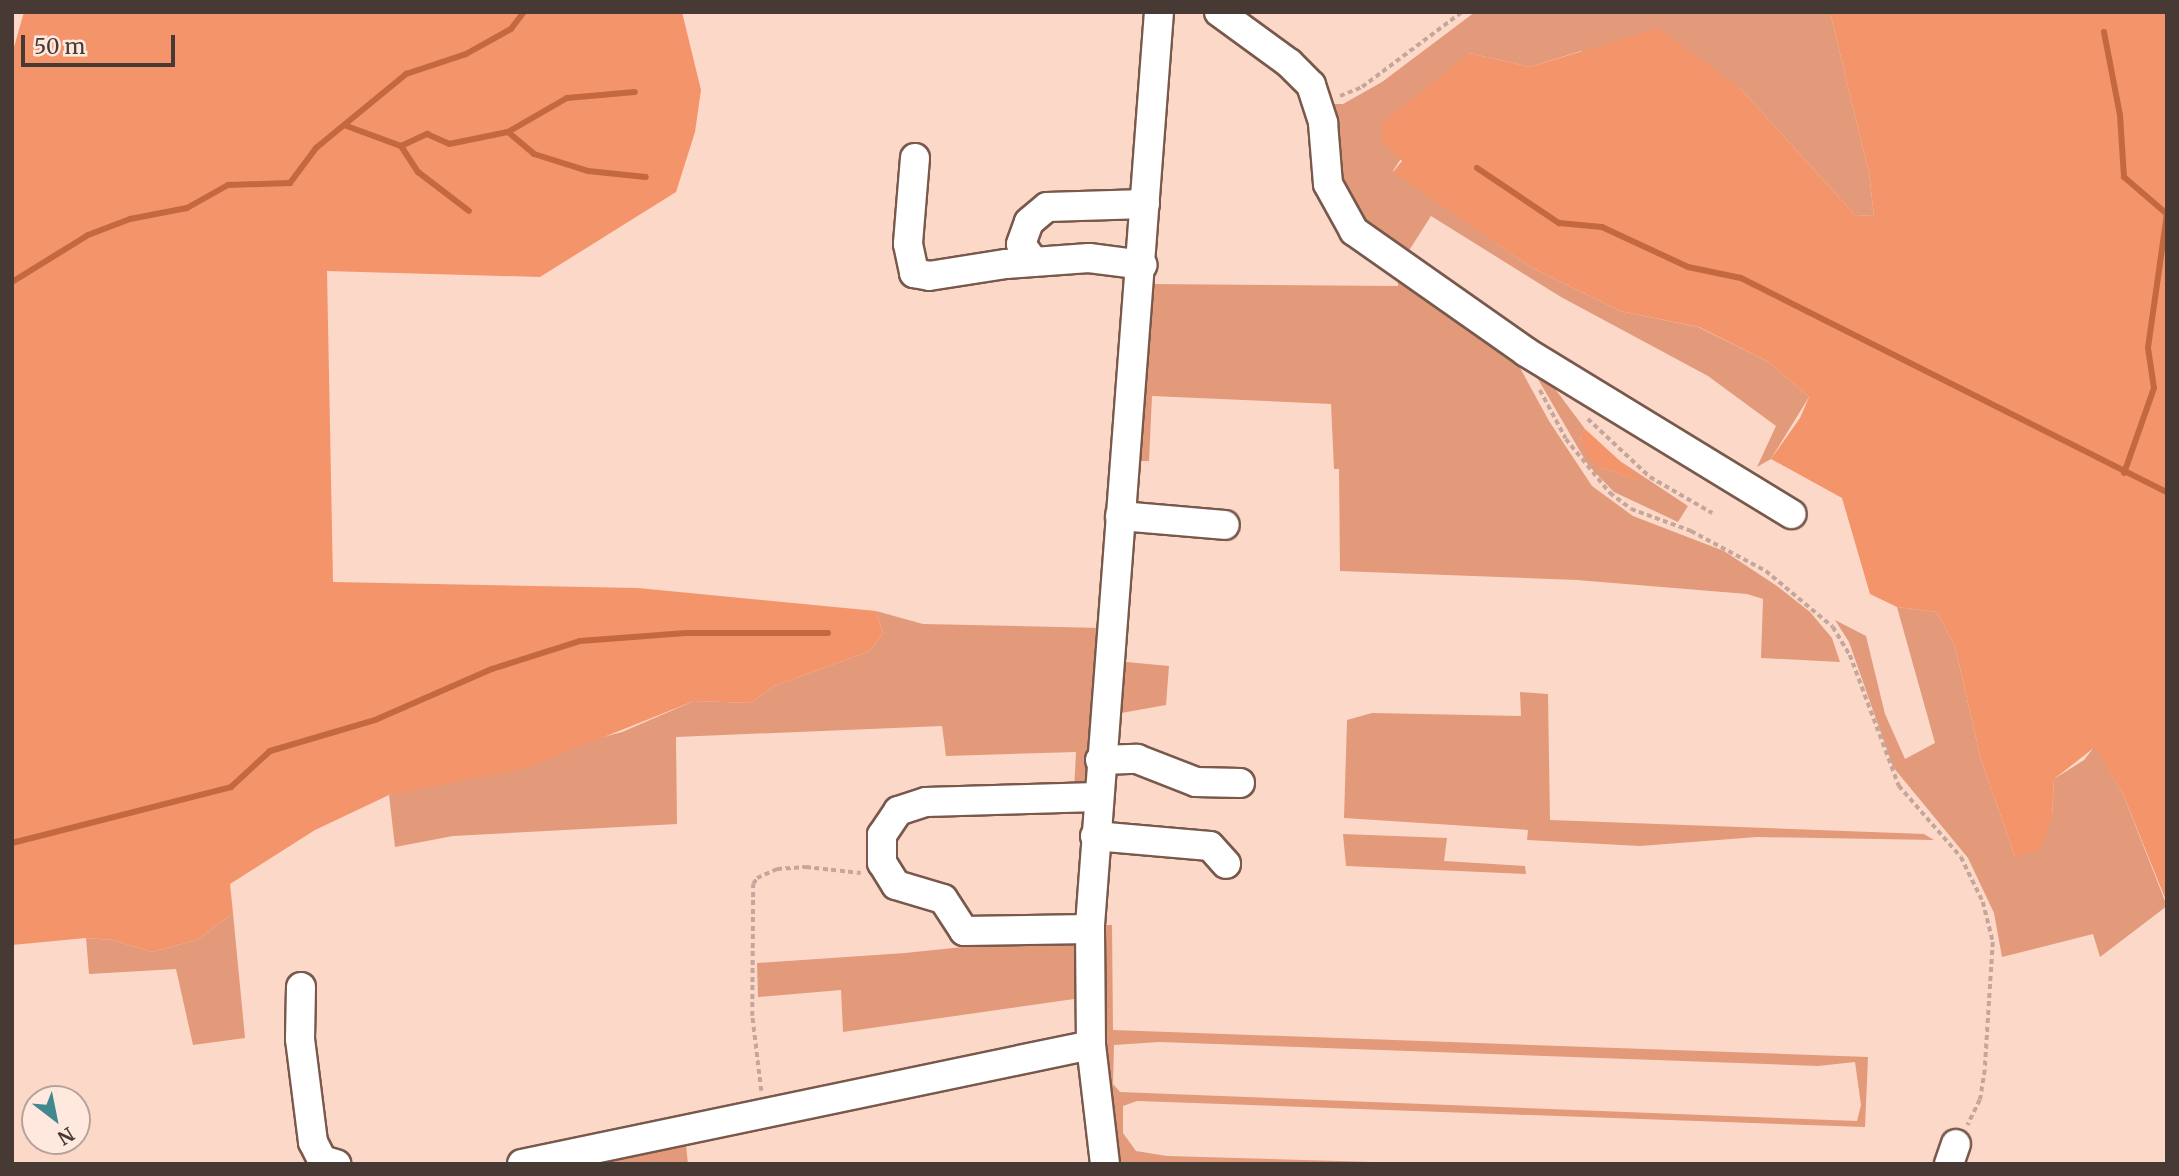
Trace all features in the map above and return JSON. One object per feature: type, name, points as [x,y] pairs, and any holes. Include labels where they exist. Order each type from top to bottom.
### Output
[{"type":"street","points":[[1105,1164],[1091,1045],[1090,929],[1097,797],[1143,265],[1159,12]]},
{"type":"street","points":[[1219,12],[1289,63],[1315,93],[1323,123],[1328,184],[1354,231],[1527,352],[1791,514]]},
{"type":"street","points":[[915,158],[908,244],[914,273],[929,276],[1034,262],[1089,258],[1143,265]]},
{"type":"street","points":[[1034,262],[1021,244],[1029,222],[1047,207],[1145,204]]},
{"type":"street","points":[[1120,516],[1225,524]]},
{"type":"street","points":[[1100,760],[1137,759],[1196,782],[1240,783]]},
{"type":"street","points":[[1090,929],[964,931],[943,899],[896,885],[882,863],[882,835],[898,811],[926,802],[1097,797]]},
{"type":"street","points":[[1095,836],[1210,846],[1226,864]]},
{"type":"street","points":[[301,987],[300,1039],[313,1142],[322,1160],[336,1164]]},
{"type":"street","points":[[522,1164],[1091,1045]]},
{"type":"path","points":[[1315,93],[1337,97],[1362,87],[1462,12]]},
{"type":"path","points":[[1532,380],[1549,401],[1566,439],[1610,494],[1632,509],[1691,531],[1766,571],[1833,627],[1850,655],[1899,786],[1961,857],[1983,902],[1993,942],[1980,1100],[1952,1154]]},
{"type":"path","points":[[1582,413],[1650,477],[1712,513]]},
{"type":"path","points":[[760,1114],[752,1016],[753,884],[757,878],[777,869],[806,867],[890,877]]},
{"type":"shaded area","points":[[24,12],[682,12],[701,90],[695,132],[676,192],[540,277],[327,271],[333,582],[638,588],[876,611],[883,633],[870,651],[774,686],[751,703],[694,701],[524,769],[389,795],[315,830],[230,884],[233,913],[197,940],[152,952],[113,940],[86,938],[12,945],[12,54]]},
{"type":"shaded area","points":[[1475,12],[1830,12],[1869,173],[1874,216],[1855,215],[1740,88],[1581,51],[1530,67],[1469,53],[1393,171],[1529,266],[1620,311],[1698,327],[1769,362],[1809,397],[1771,459],[1757,467],[1776,426],[1708,376],[1561,297],[1431,216],[1403,260],[1337,195],[1328,104],[1343,104],[1382,82]]},
{"type":"shaded area","points":[[1830,12],[2167,12],[2167,903],[2123,794],[2095,747],[2054,779],[2052,816],[2040,849],[2015,857],[1980,756],[1955,646],[1937,612],[1897,607],[1870,594],[1842,498],[1771,459],[1800,418],[1809,397],[1769,362],[1699,327],[1620,311],[1529,266],[1393,172],[1402,161],[1382,142],[1382,123],[1469,53],[1530,67],[1658,28],[1740,88],[1855,215],[1874,216],[1869,173]]},
{"type":"shaded area","points":[[1399,272],[1507,344],[1549,421],[1592,486],[1633,516],[1724,551],[1777,586],[1810,612],[1832,638],[1840,662],[1761,658],[1763,599],[1747,594],[1577,580],[1340,571],[1339,469],[1334,469],[1331,404],[1152,396],[1149,461],[1133,461],[1150,284],[1398,286]]},
{"type":"shaded area","points":[[1535,374],[1544,374],[1585,429],[1580,438],[1602,468],[1641,481],[1620,461],[1688,506],[1678,522],[1614,492],[1588,465]]},
{"type":"shaded area","points":[[1585,429],[1643,482],[1602,468],[1588,456],[1580,437]]},
{"type":"shaded area","points":[[1897,607],[1937,612],[1955,646],[1980,756],[2015,857],[2052,816],[2054,779],[2084,760],[2095,746],[2123,794],[2167,906],[2100,957],[2093,934],[2002,957],[1994,913],[1968,858],[1893,767],[1849,642],[1835,620],[1866,636],[1885,714],[1905,759],[1935,743]]},
{"type":"shaded area","points":[[876,611],[923,624],[1102,628],[1090,787],[1074,791],[1076,752],[946,756],[942,726],[676,737],[677,824],[453,836],[395,847],[389,795],[622,732],[694,701],[751,703],[774,686],[870,651],[883,633]]},
{"type":"shaded area","points":[[1116,661],[1169,666],[1166,705],[1110,715]]},
{"type":"shaded area","points":[[1520,692],[1548,694],[1550,820],[1924,834],[1934,840],[1757,837],[1640,846],[1527,840],[1528,830],[1344,818],[1347,720],[1372,713],[1521,716]]},
{"type":"shaded area","points":[[1343,834],[1447,838],[1444,861],[1525,866],[1526,874],[1346,866]]},
{"type":"shaded area","points":[[233,913],[245,1038],[193,1045],[176,969],[89,974],[86,938],[113,940],[152,952],[197,940]]},
{"type":"shaded area","points":[[1097,925],[1112,925],[1113,1030],[1868,1057],[1865,1127],[1137,1101],[1123,1106],[1123,1133],[1136,1151],[1167,1156],[1441,1164],[1115,1164],[1106,1129]],"holes":[[[1159,1042],[1818,1066],[1855,1062],[1861,1105],[1857,1121],[1120,1092],[1113,1084],[1114,1045]]]},
{"type":"shaded area","points":[[1078,935],[1074,999],[843,1032],[841,990],[758,997],[757,963],[905,953]]},
{"type":"shaded area","points":[[685,1136],[688,1164],[552,1164]]},
{"type":"waterway","points":[[12,282],[88,235],[130,219],[187,208],[228,185],[290,183],[316,148],[406,74],[466,54],[511,29],[524,12]]},
{"type":"waterway","points":[[2104,32],[2120,115],[2124,177],[2167,214],[2148,348],[2154,388],[2124,473]]},
{"type":"waterway","points":[[344,125],[401,146],[427,134],[449,144],[508,132],[567,98],[635,92]]},
{"type":"waterway","points":[[508,132],[534,154],[588,171],[646,177]]},
{"type":"waterway","points":[[401,146],[418,172],[469,211]]},
{"type":"waterway","points":[[1477,168],[1559,223],[1602,227],[1688,267],[1741,278],[2167,492]]},
{"type":"waterway","points":[[12,843],[231,787],[270,751],[375,720],[492,669],[580,641],[686,633],[828,633]]}]
